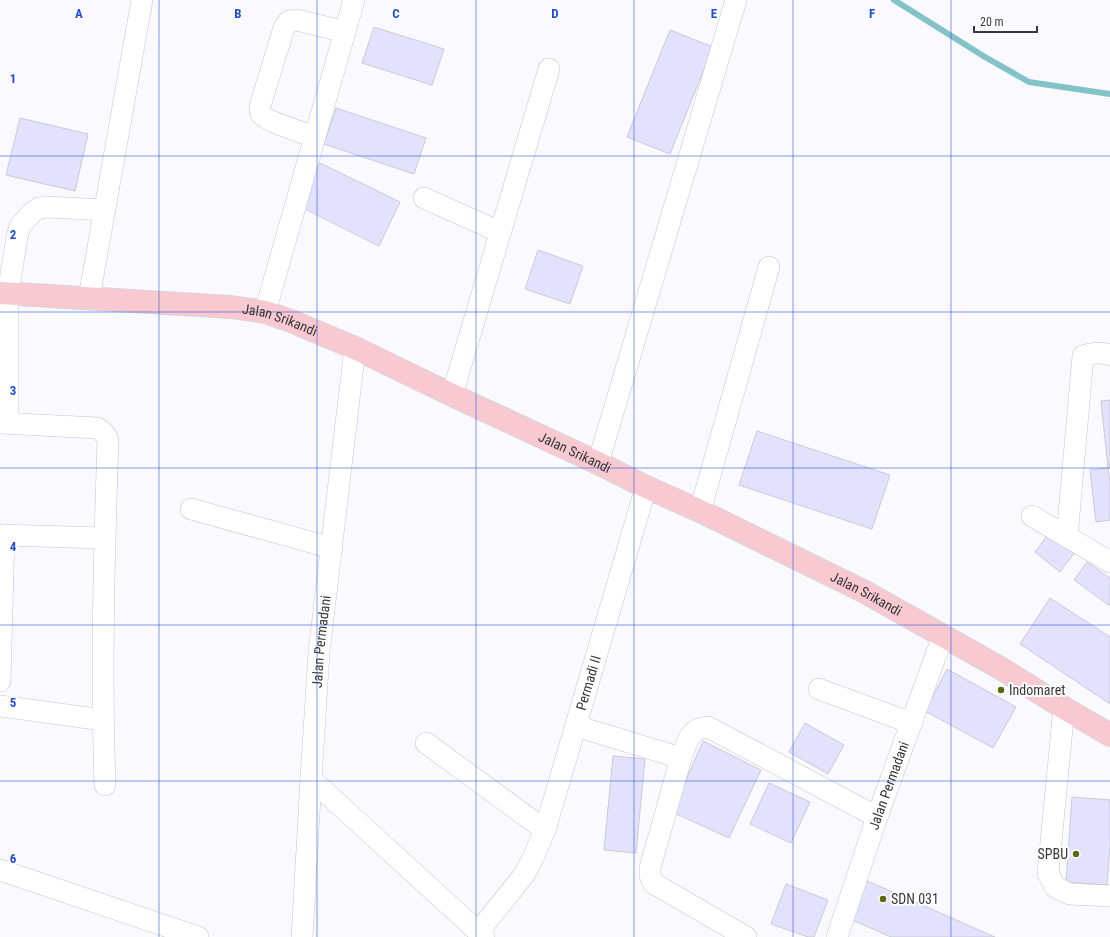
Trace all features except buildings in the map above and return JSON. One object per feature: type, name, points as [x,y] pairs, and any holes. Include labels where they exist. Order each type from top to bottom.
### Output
[{"type":"main road","name":"Jalan Srikandi","points":[[4,293],[232,307],[264,312],[291,321],[355,348],[452,395],[598,462],[646,487],[700,510],[865,592],[1002,669],[1110,735]]},
{"type":"street","points":[[89,298],[142,0]]},
{"type":"street","points":[[264,312],[354,0]]},
{"type":"street","points":[[598,462],[736,0]]},
{"type":"street","points":[[315,137],[268,120],[261,114],[260,106],[284,28],[289,21],[297,20],[346,32]]},
{"type":"street","points":[[452,395],[549,69]]},
{"type":"street","points":[[424,198],[500,232]]},
{"type":"street","points":[[105,210],[49,207],[40,208],[33,212],[20,226],[4,293],[4,423],[97,428],[103,431],[108,442],[104,538],[103,720],[105,785]]},
{"type":"street","points":[[700,510],[769,267]]},
{"type":"street","name":"Jalan Permadani","points":[[302,937],[310,779],[319,652],[355,348]]},
{"type":"street","points":[[1067,537],[1083,356],[1092,353],[1110,355]]},
{"type":"street","name":"Permadi II","points":[[482,934],[524,875],[545,830],[646,487]]},
{"type":"street","points":[[190,509],[332,548]]},
{"type":"street","points":[[1032,516],[1110,562]]},
{"type":"street","points":[[0,680],[2,535],[104,538]]},
{"type":"street","name":"Jalan Permadani","points":[[837,937],[911,723],[943,636]]},
{"type":"street","points":[[819,689],[911,723]]},
{"type":"street","points":[[0,706],[103,720]]},
{"type":"street","points":[[1064,708],[1048,872],[1055,887],[1070,894],[1110,896]]},
{"type":"street","points":[[576,726],[681,758]]},
{"type":"street","points":[[746,937],[653,883],[650,875],[650,868],[681,758],[691,733],[700,727],[708,727],[878,817]]},
{"type":"street","points":[[426,743],[545,830]]},
{"type":"street","points":[[310,779],[482,934]]},
{"type":"street","points":[[0,870],[198,937]]},
{"type":"waterway","points":[[894,0],[985,57],[1029,82],[1110,94]]},
{"type":"place","name":"Indomaret","points":[[1001,690]]},
{"type":"place","name":"SPBU","points":[[1076,854]]},
{"type":"place","name":"SDN 031","points":[[883,899]]}]
